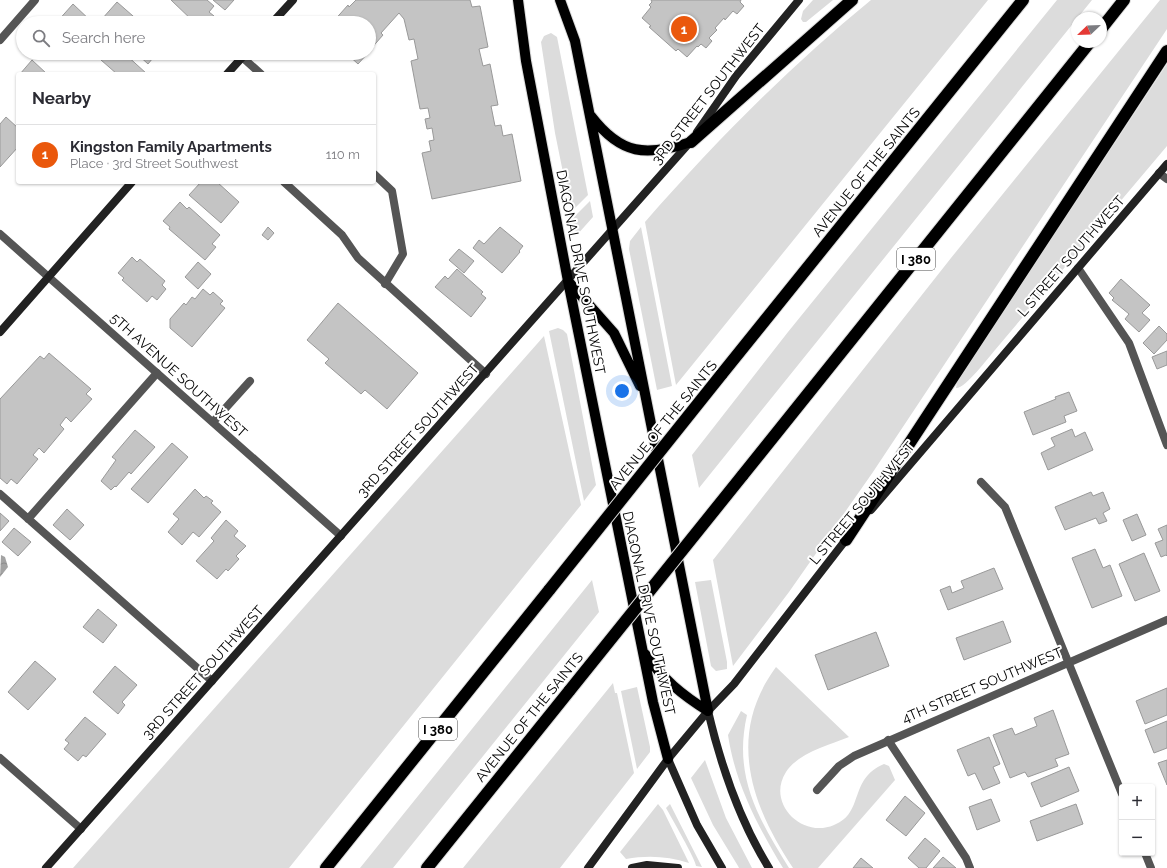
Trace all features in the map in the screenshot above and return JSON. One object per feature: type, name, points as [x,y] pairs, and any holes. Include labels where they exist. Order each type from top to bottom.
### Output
[{"type":"highway","points":[[690,142],[852,0]]},
{"type":"highway","name":"AVENUE OF THE SAINTS","points":[[326,868],[1023,0]]},
{"type":"highway","points":[[1107,21],[1124,0]]},
{"type":"highway","name":"AVENUE OF THE SAINTS","points":[[427,868],[1085,48]]},
{"type":"highway","points":[[846,540],[1167,51]]},
{"type":"main road","points":[[278,16],[293,0]]},
{"type":"main road","name":"DIAGONAL DRIVE SOUTHWEST","points":[[518,0],[526,61],[568,281],[642,650],[660,733],[668,759]]},
{"type":"main road","points":[[560,0],[575,41],[708,711],[722,765],[737,806],[769,868]]},
{"type":"main road","name":"3RD STREET SOUTHWEST","points":[[46,868],[486,374],[690,142],[736,76],[799,0]]},
{"type":"main road","points":[[229,72],[240,60]]},
{"type":"main road","points":[[589,113],[608,136],[633,149],[652,152],[670,149],[690,142]]},
{"type":"main road","name":"L STREET SOUTHWEST","points":[[588,868],[668,759],[708,711],[734,684],[846,540],[1167,164]]},
{"type":"main road","points":[[0,332],[130,184]]},
{"type":"main road","points":[[568,281],[614,333],[624,350],[647,402]]},
{"type":"main road","points":[[642,650],[657,671],[671,685],[708,711]]},
{"type":"main road","points":[[668,759],[694,819],[722,868]]},
{"type":"main road","points":[[632,868],[648,865],[678,868]]},
{"type":"street","points":[[21,16],[35,0]]},
{"type":"street","points":[[0,40],[16,22]]},
{"type":"street","points":[[248,60],[259,72]]},
{"type":"street","points":[[1159,173],[1167,179]]},
{"type":"street","points":[[376,176],[392,191],[403,254],[385,284]]},
{"type":"street","points":[[286,184],[342,235],[358,258],[385,284],[486,374]]},
{"type":"street","name":"5TH AVENUE SOUTHWEST","points":[[0,234],[341,536]]},
{"type":"street","points":[[1078,268],[1129,342],[1167,445]]},
{"type":"street","points":[[28,519],[157,373]]},
{"type":"street","points":[[213,422],[250,381]]},
{"type":"street","points":[[981,482],[1004,507],[1069,661],[1119,786]]},
{"type":"street","points":[[0,494],[212,681]]},
{"type":"street","name":"4TH STREET SOUTHWEST","points":[[817,790],[839,766],[854,756],[1069,661],[1167,620]]},
{"type":"street","points":[[888,740],[966,858],[970,868]]},
{"type":"street","points":[[0,758],[80,829]]},
{"type":"street","points":[[1147,856],[1152,868]]},
{"type":"shaded area","points":[[813,0],[833,0],[806,22],[803,22],[801,19],[803,11]]},
{"type":"shaded area","points":[[871,0],[988,0],[676,385],[645,222],[698,163],[754,106],[811,52]]},
{"type":"shaded area","points":[[1057,0],[1092,0],[1082,12],[1071,12],[1071,26],[699,488],[692,455],[788,332]]},
{"type":"shaded area","points":[[1160,0],[1167,0],[1167,29],[873,472],[789,592],[733,666],[713,560],[951,258]]},
{"type":"shaded area","points":[[551,33],[557,37],[588,195],[571,212],[555,133],[541,42],[544,36]]},
{"type":"shaded area","points":[[1167,64],[1167,146],[976,372],[965,384],[956,388],[957,382]]},
{"type":"shaded area","points":[[590,201],[593,217],[576,236],[572,219]]},
{"type":"shaded area","points":[[641,227],[672,386],[657,390],[629,249],[630,241]]},
{"type":"shaded area","points":[[558,328],[567,334],[596,485],[584,501],[549,331]]},
{"type":"shaded area","points":[[544,336],[581,505],[289,868],[73,868]]},
{"type":"shaded area","points":[[592,580],[599,612],[393,868],[360,868]]},
{"type":"shaded area","points":[[711,580],[727,662],[727,669],[716,671],[711,666],[695,582]]},
{"type":"shaded area","points":[[776,667],[849,737],[814,750],[791,765],[781,784],[781,795],[784,806],[790,815],[799,823],[810,827],[822,828],[834,825],[844,820],[850,813],[865,778],[873,770],[884,764],[889,766],[895,780],[818,868],[793,868],[778,844],[766,820],[756,795],[750,769],[748,744],[752,718],[761,693]]},
{"type":"shaded area","points":[[613,683],[615,693],[617,693],[634,773],[560,868],[463,868]]},
{"type":"shaded area","points":[[637,687],[650,752],[637,769],[621,691]]},
{"type":"shaded area","points":[[741,711],[747,715],[743,758],[751,796],[767,832],[789,868],[783,868],[756,821],[736,770],[728,735]]},
{"type":"shaded area","points":[[705,760],[726,818],[752,868],[739,868],[713,825],[691,778]]},
{"type":"shaded area","points":[[658,804],[663,810],[689,863],[658,857],[626,859],[620,852]]},
{"type":"shaded area","points":[[670,804],[702,867],[696,866],[688,847],[666,808]]},
{"type":"water","points":[[1,555],[5,557],[8,567],[0,577]]},
{"type":"building","points":[[171,0],[207,0],[214,6],[209,12],[214,16],[188,16]]},
{"type":"building","points":[[213,0],[234,0],[225,10]]},
{"type":"building","points":[[356,0],[470,0],[472,7],[480,6],[488,47],[479,49],[483,66],[490,64],[498,105],[491,106],[495,126],[501,125],[503,136],[512,134],[521,181],[432,199],[422,153],[431,151],[429,141],[434,140],[432,128],[427,129],[425,119],[430,118],[428,108],[420,109],[411,61],[418,59],[414,39],[409,40],[404,19],[399,13],[381,33],[383,35],[376,43],[376,16],[338,16],[348,5],[349,7]]},
{"type":"building","points":[[651,0],[741,0],[740,2],[744,6],[737,14],[733,11],[725,20],[724,18],[715,28],[717,30],[709,38],[712,41],[706,48],[701,44],[698,47],[697,46],[687,57],[678,49],[676,51],[649,27],[651,26],[642,18],[651,7],[649,5],[652,2]]},
{"type":"building","points":[[117,2],[133,16],[105,16]]},
{"type":"building","points":[[73,4],[86,16],[62,16]]},
{"type":"building","points":[[32,60],[45,72],[22,72]]},
{"type":"building","points":[[101,60],[132,60],[145,72],[115,72]]},
{"type":"building","points":[[144,60],[151,60],[148,64]]},
{"type":"building","points":[[354,60],[362,60],[358,64]]},
{"type":"building","points":[[6,117],[16,126],[16,149],[0,167],[0,124]]},
{"type":"building","points":[[199,184],[219,184],[239,202],[221,223],[189,195]]},
{"type":"building","points":[[180,202],[187,209],[189,207],[220,235],[212,244],[216,247],[205,260],[169,229],[170,227],[163,221]]},
{"type":"building","points":[[268,227],[274,233],[268,240],[262,235]]},
{"type":"building","points":[[500,227],[523,246],[519,251],[520,252],[502,273],[473,248],[479,240],[484,244]]},
{"type":"building","points":[[459,249],[474,261],[464,273],[449,260]]},
{"type":"building","points":[[132,257],[137,262],[140,259],[165,281],[162,285],[166,289],[157,300],[152,296],[147,302],[122,280],[124,278],[118,273]]},
{"type":"building","points":[[198,262],[211,274],[198,289],[185,277]]},
{"type":"building","points":[[457,269],[483,292],[481,294],[486,298],[471,317],[435,287],[445,276],[448,279]]},
{"type":"building","points":[[1121,279],[1150,305],[1142,313],[1150,320],[1139,332],[1125,319],[1129,314],[1112,300],[1114,298],[1109,293]]},
{"type":"building","points":[[203,289],[210,295],[213,292],[223,301],[220,304],[225,308],[192,347],[170,328],[170,319],[184,303],[186,305],[192,297],[195,299]]},
{"type":"building","points":[[338,303],[418,373],[387,409],[365,390],[361,394],[325,363],[329,359],[307,340]]},
{"type":"building","points":[[1159,326],[1167,334],[1167,340],[1154,354],[1143,343]]},
{"type":"building","points":[[1167,351],[1167,365],[1157,369],[1152,357]]},
{"type":"building","points":[[49,353],[91,389],[86,394],[92,399],[71,422],[66,417],[60,425],[64,429],[44,453],[39,448],[33,455],[38,459],[17,484],[11,479],[7,484],[0,478],[0,399],[40,356],[44,359]]},
{"type":"building","points":[[1069,392],[1077,411],[1064,416],[1066,422],[1033,435],[1024,412]]},
{"type":"building","points":[[1072,429],[1075,437],[1085,432],[1093,450],[1048,470],[1041,453],[1055,446],[1051,438]]},
{"type":"building","points":[[135,430],[155,447],[131,474],[129,472],[116,487],[115,486],[111,490],[101,481],[116,460],[112,457]]},
{"type":"building","points":[[172,443],[188,457],[148,503],[131,489]]},
{"type":"building","points":[[195,489],[204,498],[206,496],[213,501],[211,503],[221,512],[199,537],[193,532],[182,545],[168,532],[179,519],[173,514]]},
{"type":"building","points":[[1091,492],[1093,496],[1103,492],[1110,509],[1103,513],[1107,521],[1099,524],[1096,518],[1065,530],[1055,507]]},
{"type":"building","points":[[67,509],[84,525],[70,540],[53,525]]},
{"type":"building","points":[[0,513],[9,521],[0,531]]},
{"type":"building","points":[[1137,514],[1146,535],[1132,541],[1123,520]]},
{"type":"building","points":[[226,520],[238,531],[234,536],[246,546],[236,556],[239,559],[228,571],[226,569],[217,579],[196,561],[214,541],[211,538]]},
{"type":"building","points":[[1167,525],[1167,556],[1161,557],[1155,543],[1163,540],[1158,529]]},
{"type":"building","points":[[14,528],[31,542],[18,556],[2,542]]},
{"type":"building","points":[[1095,549],[1103,568],[1110,565],[1122,596],[1092,608],[1072,558]]},
{"type":"building","points":[[1144,553],[1160,591],[1135,601],[1119,564]]},
{"type":"building","points":[[994,568],[1003,589],[948,610],[940,590],[950,586],[952,593],[964,588],[961,581]]},
{"type":"building","points":[[98,609],[117,625],[103,643],[83,627]]},
{"type":"building","points":[[1003,621],[1011,642],[964,660],[956,638]]},
{"type":"building","points":[[876,632],[889,666],[828,690],[815,655]]},
{"type":"building","points":[[35,661],[56,679],[28,710],[8,692]]},
{"type":"building","points":[[115,666],[137,685],[122,702],[125,705],[118,714],[93,692]]},
{"type":"building","points":[[1167,688],[1167,715],[1145,724],[1136,701]]},
{"type":"building","points":[[1053,710],[1069,754],[1055,759],[1058,766],[1028,777],[1025,772],[1010,778],[993,735],[1012,728],[1015,735],[1037,726],[1034,718]]},
{"type":"building","points":[[85,717],[106,734],[86,757],[83,755],[78,761],[64,749],[69,743],[65,740]]},
{"type":"building","points":[[1167,721],[1167,748],[1154,753],[1145,730]]},
{"type":"building","points":[[989,737],[1000,764],[993,767],[1000,783],[983,790],[975,773],[968,776],[957,750]]},
{"type":"building","points":[[1167,760],[1167,785],[1158,763]]},
{"type":"building","points":[[1069,767],[1079,791],[1041,807],[1031,783]]},
{"type":"building","points":[[905,796],[925,813],[906,836],[886,820]]},
{"type":"building","points":[[991,799],[1000,821],[977,830],[969,807]]},
{"type":"building","points":[[1076,804],[1083,824],[1037,841],[1030,821]]},
{"type":"building","points":[[925,838],[940,851],[926,868],[919,868],[908,858]]},
{"type":"building","points":[[943,857],[956,868],[933,868]]},
{"type":"building","points":[[861,858],[873,868],[853,868]]},
{"type":"place","name":"Kingston Family Apartments","points":[[684,29]]}]
